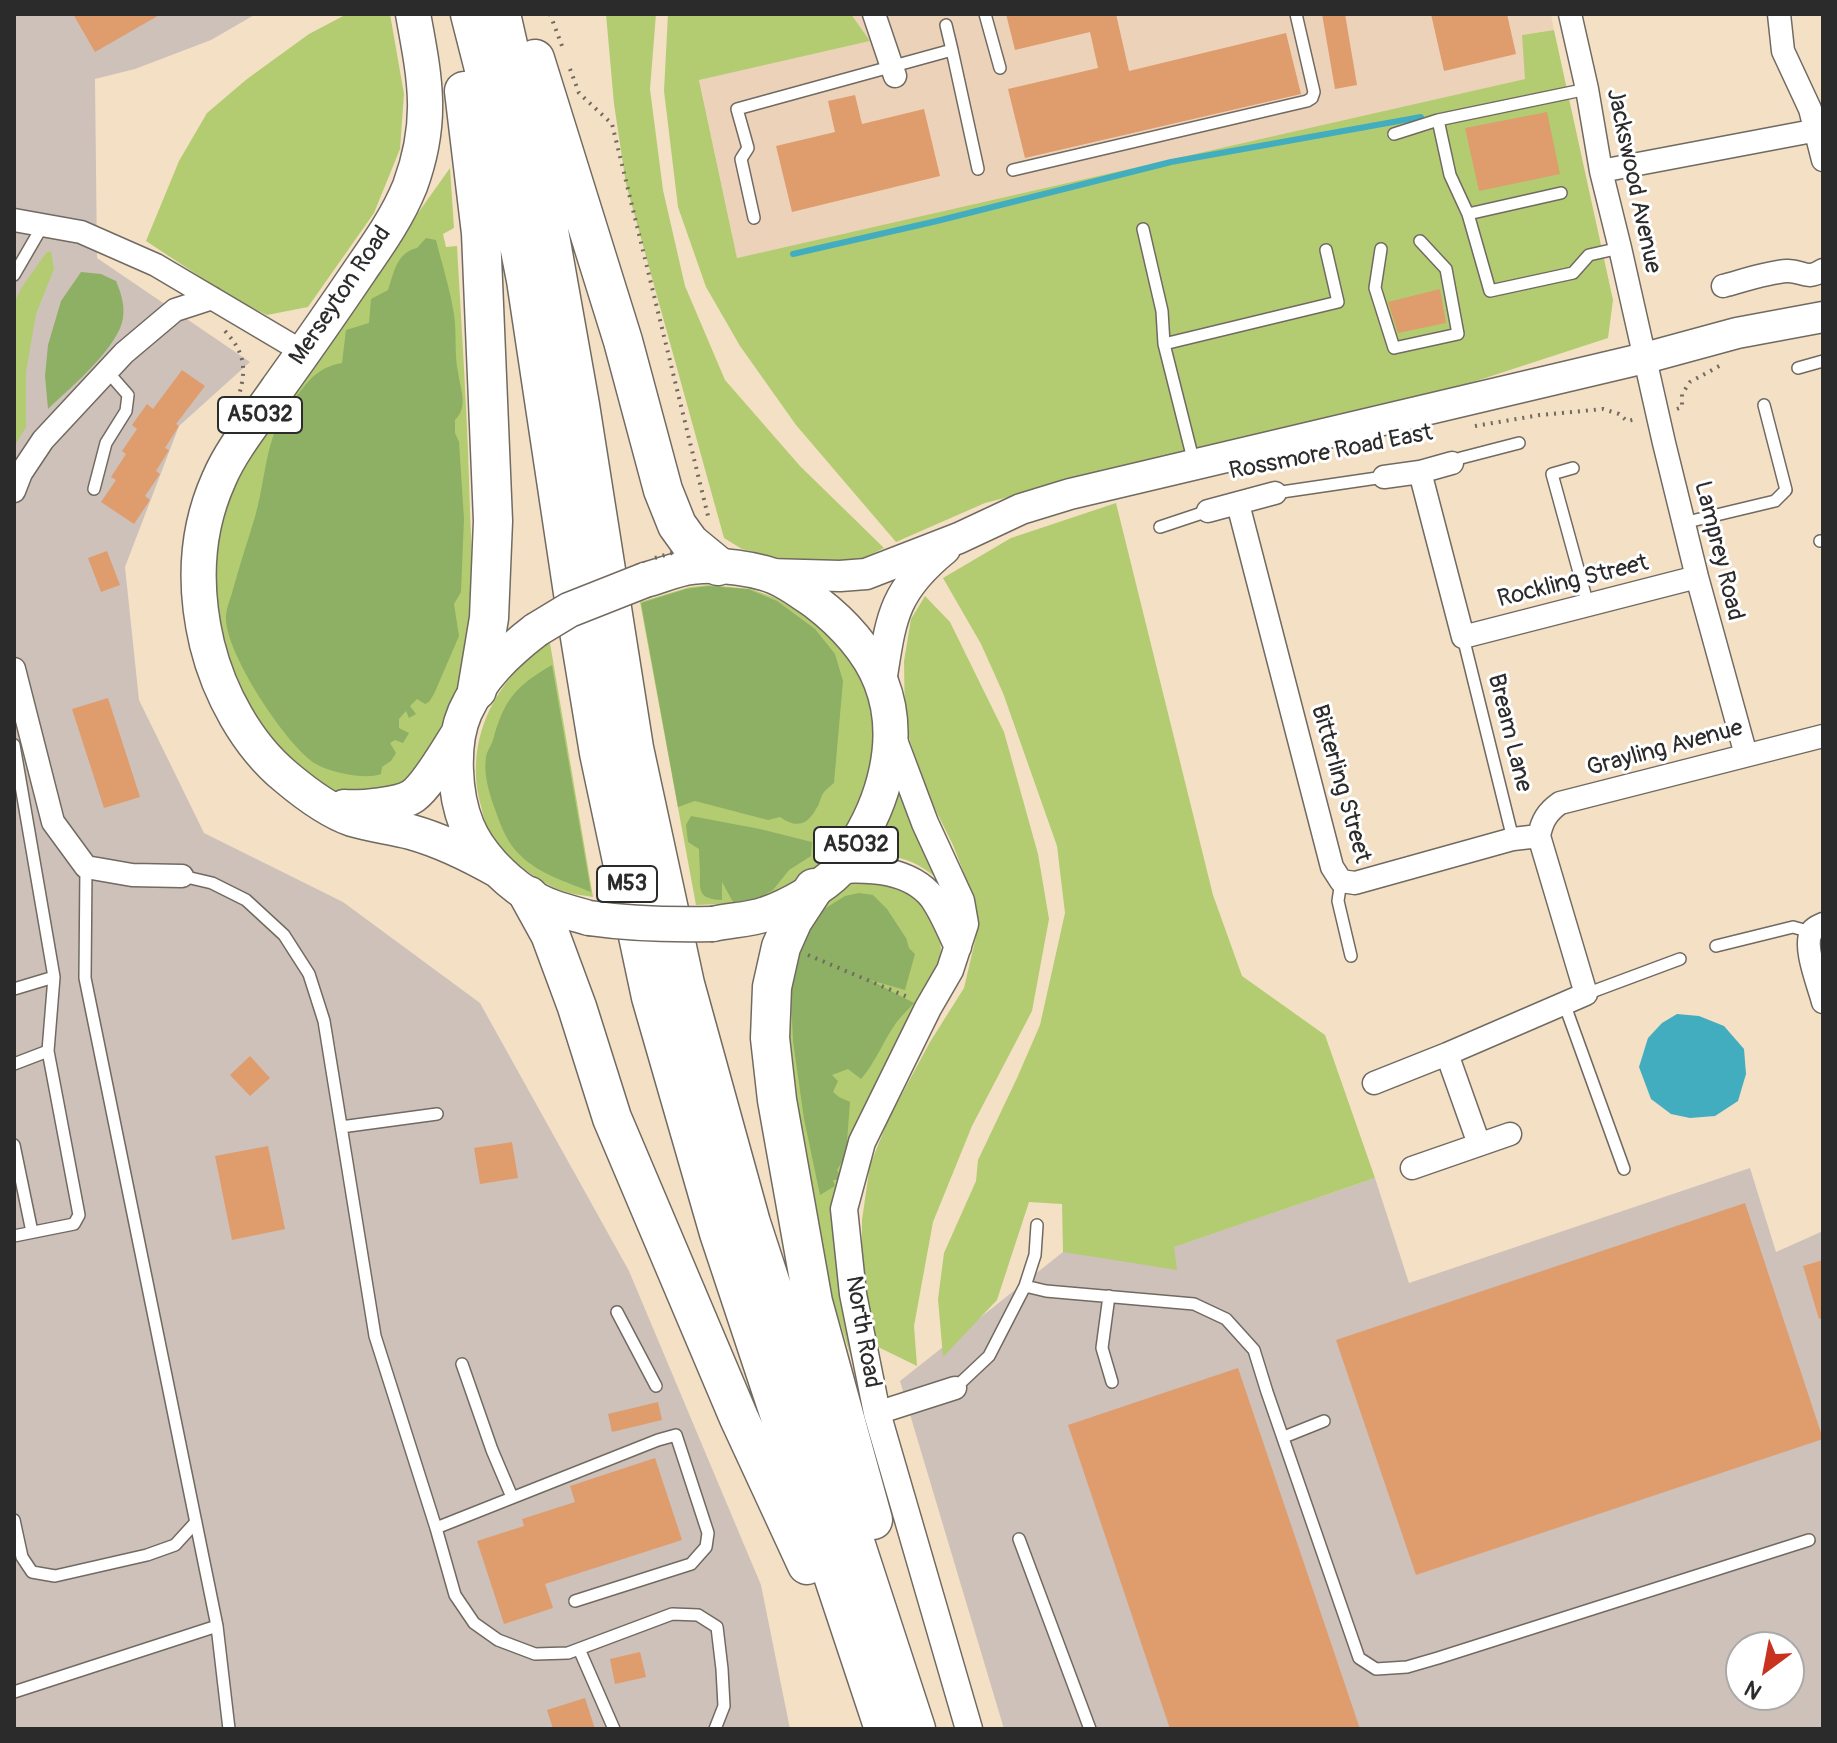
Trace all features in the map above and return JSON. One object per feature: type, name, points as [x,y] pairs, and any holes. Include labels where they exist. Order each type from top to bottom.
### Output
[{"type":"highway","points":[[449,14],[467,110],[481,233],[492,550],[489,618],[477,690]]},
{"type":"highway","name":"M53","points":[[470,14],[526,280],[599,753],[651,997],[719,1233],[884,1729]]},
{"type":"highway","name":"M53","points":[[501,14],[545,208],[580,405],[634,748],[685,984],[751,1223],[916,1729]]},
{"type":"highway","points":[[521,14],[623,341],[663,490],[677,525],[690,543],[718,566]]},
{"type":"highway","points":[[827,879],[793,920],[781,947],[772,987],[770,1038],[777,1100],[813,1302],[935,1729]]},
{"type":"highway","points":[[529,896],[550,934],[612,1118],[739,1418],[884,1729]]},
{"type":"main road","name":"Merseyton Road","points":[[413,14],[424,70],[426,116],[422,148],[409,188],[388,229],[219,478],[205,519],[198,569],[200,612],[213,669],[228,701],[254,743],[285,777],[323,805],[349,818],[409,831],[444,843],[499,871]]},
{"type":"main road","name":"Rossmore Road East","points":[[768,574],[866,574],[945,546],[1021,509],[1070,494],[1645,358],[1737,333],[1823,317]]},
{"type":"main road","name":"Rossmore Road East","points":[[881,682],[895,610],[918,574],[945,546]]},
{"type":"main road","name":"A5032","points":[[718,566],[768,574],[808,597],[836,617],[856,640],[881,682],[890,732],[885,782],[861,836],[827,879],[794,901],[765,915],[713,924],[651,924],[589,918],[560,910],[529,896],[499,871],[480,849],[467,826],[457,787],[456,749],[464,715],[477,690],[496,664],[536,630],[569,610],[645,580],[690,567],[718,566]]},
{"type":"main road","name":"A5032","points":[[323,805],[359,808],[412,797],[432,775],[460,731]]},
{"type":"street","points":[[874,14],[893,71]]},
{"type":"street","name":"Jackswood Avenue","points":[[1570,14],[1601,171],[1645,358]]},
{"type":"street","points":[[1779,14],[1783,51],[1819,130],[1823,160]]},
{"type":"street","points":[[1601,171],[1819,130]]},
{"type":"street","points":[[14,220],[81,232],[156,265],[303,352]]},
{"type":"street","points":[[1723,286],[1790,270],[1802,275],[1815,275],[1823,270]]},
{"type":"street","points":[[14,491],[21,473],[43,440],[124,353],[175,310],[212,298]]},
{"type":"street","name":"Lamprey Road","points":[[1645,358],[1683,523],[1746,755]]},
{"type":"street","points":[[1384,477],[1452,463]]},
{"type":"street","points":[[1420,472],[1463,637]]},
{"type":"street","points":[[1208,511],[1275,493]]},
{"type":"street","name":"Bitterling Street","points":[[1238,504],[1332,867],[1341,881],[1355,883],[1513,839],[1539,836]]},
{"type":"street","name":"Rockling Street","points":[[1463,637],[1697,577]]},
{"type":"street","points":[[14,669],[53,822],[86,867],[132,875],[182,876]]},
{"type":"street","name":"North Road","points":[[890,732],[925,823],[961,901],[965,924],[950,970],[862,1142],[844,1209],[853,1294],[877,1413],[969,1729]]},
{"type":"street","name":"Grayling Avenue","points":[[1539,836],[1542,822],[1550,810],[1560,803],[1823,736]]},
{"type":"street","points":[[1374,1083],[1586,994],[1539,836]]},
{"type":"street","points":[[827,879],[857,869],[891,872],[919,886],[934,900],[958,947]]},
{"type":"street","points":[[1817,928],[1808,943],[1823,1002]]},
{"type":"street","points":[[1447,1054],[1479,1144]]},
{"type":"street","points":[[1412,1168],[1510,1134]]},
{"type":"street","points":[[877,1413],[955,1388]]},
{"type":"lane","points":[[985,14],[1000,68]]},
{"type":"lane","points":[[1013,170],[1307,101],[1314,92],[1296,14]]},
{"type":"lane","points":[[946,25],[978,169]]},
{"type":"lane","points":[[754,218],[741,159],[748,148],[737,109],[893,71],[952,50]]},
{"type":"lane","points":[[1394,134],[1438,120],[1587,89]]},
{"type":"lane","points":[[1438,120],[1450,175],[1468,214],[1490,291],[1573,273],[1589,255],[1620,248]]},
{"type":"lane","points":[[1468,214],[1561,193]]},
{"type":"lane","points":[[14,275],[43,225]]},
{"type":"lane","points":[[1143,229],[1162,311],[1164,344],[1194,464]]},
{"type":"lane","points":[[1381,249],[1375,288],[1394,348],[1458,334],[1446,269],[1420,241]]},
{"type":"lane","points":[[1164,344],[1338,302],[1326,250]]},
{"type":"lane","points":[[1798,368],[1823,361]]},
{"type":"lane","points":[[94,489],[106,443],[126,411],[128,395],[107,371]]},
{"type":"lane","points":[[1683,523],[1775,501],[1786,490],[1764,405]]},
{"type":"lane","points":[[1452,463],[1519,443]]},
{"type":"lane","points":[[1573,468],[1552,474],[1588,606]]},
{"type":"lane","points":[[1275,493],[1384,477]]},
{"type":"lane","points":[[1160,527],[1208,511]]},
{"type":"lane","name":"Bream Lane","points":[[1463,637],[1513,839]]},
{"type":"lane","points":[[14,745],[54,977],[48,1051],[79,1215],[74,1224],[14,1236]]},
{"type":"lane","points":[[86,867],[85,978],[217,1626],[229,1729]]},
{"type":"lane","points":[[182,876],[212,883],[246,900],[284,935],[309,974],[324,1021],[375,1336],[455,1595],[474,1623],[498,1640],[535,1654],[568,1653],[672,1614],[698,1615],[717,1627],[724,1706],[715,1729]]},
{"type":"lane","points":[[1341,881],[1338,901],[1351,956]]},
{"type":"lane","points":[[1716,946],[1793,927],[1817,928]]},
{"type":"lane","points":[[1586,994],[1680,959]]},
{"type":"lane","points":[[14,989],[54,977]]},
{"type":"lane","points":[[1564,1003],[1624,1169]]},
{"type":"lane","points":[[14,1064],[48,1051]]},
{"type":"lane","points":[[341,1127],[437,1114]]},
{"type":"lane","points":[[14,1145],[32,1232]]},
{"type":"lane","points":[[955,1388],[989,1356],[1025,1286],[1035,1255],[1037,1225]]},
{"type":"lane","points":[[1025,1286],[1046,1291],[1194,1304],[1226,1319],[1254,1350],[1359,1658],[1376,1669],[1407,1667],[1438,1658],[1809,1540]]},
{"type":"lane","points":[[1109,1296],[1102,1348],[1112,1382]]},
{"type":"lane","points":[[617,1312],[656,1386]]},
{"type":"lane","points":[[462,1364],[512,1497]]},
{"type":"lane","points":[[1284,1437],[1324,1421]]},
{"type":"lane","points":[[436,1528],[676,1435],[708,1533],[706,1547],[691,1564],[575,1601]]},
{"type":"lane","points":[[14,1520],[22,1557],[32,1572],[55,1576],[147,1555],[175,1545],[196,1522]]},
{"type":"lane","points":[[1019,1539],[1090,1729]]},
{"type":"lane","points":[[14,1692],[217,1626]]},
{"type":"lane","points":[[579,1649],[614,1729]]},
{"type":"path","points":[[550,14],[564,53]]},
{"type":"path","points":[[569,66],[579,93],[612,124],[711,526]]},
{"type":"path","points":[[212,298],[223,329],[238,345],[243,380],[238,397]]},
{"type":"path","points":[[1658,417],[1682,407],[1682,394],[1690,382],[1721,364],[1736,361]]},
{"type":"path","name":"Rossmore Road East","points":[[1462,428],[1540,415],[1603,409],[1619,414],[1627,421],[1658,417]]},
{"type":"path","points":[[781,947],[799,951],[879,984],[928,1008]]},
{"type":"shaded area","points":[[14,14],[256,14],[211,40],[135,69],[95,79],[97,258],[250,362],[179,426],[125,567],[139,700],[204,833],[343,902],[480,1003],[629,1271],[761,1585],[790,1729],[14,1729]]},
{"type":"shaded area","points":[[851,14],[1551,14],[1554,30],[1522,35],[1526,79],[737,258],[699,79],[870,41]]},
{"type":"shaded area","points":[[1750,1168],[1776,1252],[1823,1231],[1823,1729],[1004,1729],[900,1381],[1063,1252],[1173,1247],[1375,1178],[1409,1283]]},
{"type":"green space","points":[[347,14],[390,14],[404,94],[400,149],[374,213],[308,307],[267,315],[234,299],[146,241],[179,161],[207,113],[309,34]]},
{"type":"green space","points":[[606,14],[656,14],[650,89],[663,190],[685,286],[725,380],[800,466],[884,548],[850,565],[792,561],[742,549],[724,538],[626,184],[614,104]]},
{"type":"green space","points":[[668,14],[851,14],[870,41],[699,80],[737,258],[1525,79],[1522,35],[1554,30],[1613,300],[1608,338],[1470,383],[985,503],[896,542],[796,425],[740,346],[706,287],[678,207],[664,91]]},
{"type":"green space","points":[[450,168],[454,228],[443,234],[446,247],[457,246],[472,567],[469,642],[462,676],[449,710],[432,744],[401,788],[342,796],[299,772],[255,718],[231,671],[219,621],[215,562],[219,536],[229,495],[245,456]]},
{"type":"green space","points":[[426,238],[436,240],[450,295],[462,397],[462,409],[455,420],[464,519],[461,592],[454,604],[459,636],[429,702],[425,704],[417,699],[410,706],[416,714],[409,718],[406,711],[399,719],[399,728],[409,733],[403,743],[395,740],[390,743],[396,753],[382,767],[381,774],[348,775],[316,764],[289,739],[246,674],[228,632],[226,614],[255,517],[269,450],[284,412],[313,377],[328,367],[342,363],[346,330],[369,323],[371,299],[388,290],[400,259]]},
{"type":"green space","points":[[51,251],[54,269],[36,314],[26,372],[26,427],[14,447],[14,303],[46,253]]},
{"type":"green space","points":[[81,272],[101,274],[116,281],[122,299],[123,318],[113,342],[48,409],[45,376],[48,345],[61,301]]},
{"type":"green space","points":[[1116,503],[1213,895],[1242,976],[1325,1035],[1375,1178],[1174,1247],[1177,1270],[1063,1252],[1062,1204],[1029,1202],[997,1300],[943,1357],[938,1299],[944,1253],[976,1181],[978,1160],[1040,1025],[1065,913],[1057,846],[1003,693],[981,644],[943,578],[1011,538]]},
{"type":"green space","points":[[709,585],[751,589],[776,598],[820,625],[841,645],[857,668],[866,688],[874,737],[870,775],[854,823],[822,864],[771,898],[744,903],[696,905],[640,602],[690,587]]},
{"type":"green space","points":[[708,586],[748,589],[777,601],[815,629],[835,654],[843,681],[834,783],[824,792],[812,815],[800,824],[780,817],[768,820],[695,801],[678,807],[641,603],[686,589]]},
{"type":"green space","points":[[925,596],[950,622],[1004,732],[1038,854],[1049,919],[1032,1011],[972,1126],[933,1222],[914,1326],[917,1366],[876,1346],[862,1298],[862,1220],[870,1165],[889,1118],[930,1042],[964,988],[976,937],[974,899],[953,845],[929,797],[905,726],[904,661],[911,619]]},
{"type":"green space","points":[[550,643],[593,897],[557,889],[527,871],[494,838],[481,806],[476,758],[488,713],[513,674]]},
{"type":"green space","points":[[552,665],[591,892],[544,872],[516,851],[500,824],[486,778],[487,755],[507,704],[520,687]]},
{"type":"green space","points":[[900,779],[942,889],[924,868],[909,861],[892,856],[867,856],[879,838]]},
{"type":"green space","points":[[691,816],[812,842],[811,856],[789,870],[773,890],[757,899],[733,902],[722,882],[722,900],[710,898],[703,894],[700,887],[699,849],[688,842],[686,825]]},
{"type":"green space","points":[[867,881],[901,890],[925,906],[939,932],[941,948],[940,967],[864,1110],[839,1282],[852,1360],[826,1279],[807,1183],[784,1015],[793,937],[838,890]]},
{"type":"green space","points":[[859,893],[873,895],[887,909],[915,954],[905,990],[870,980],[914,1003],[896,1023],[861,1079],[848,1069],[832,1075],[838,1081],[833,1092],[850,1102],[846,1155],[837,1170],[838,1180],[833,1180],[835,1186],[820,1195],[804,1119],[793,1041],[790,976],[793,960],[816,914],[845,896]]},
{"type":"water","points":[[1677,1014],[1699,1016],[1724,1026],[1744,1049],[1746,1074],[1738,1101],[1715,1116],[1690,1118],[1671,1114],[1651,1099],[1639,1067],[1648,1038],[1662,1023]]},
{"type":"building","points":[[73,14],[161,14],[95,52]]},
{"type":"building","points":[[1006,14],[1116,14],[1129,71],[1286,33],[1301,94],[1025,158],[1008,89],[1098,68],[1090,32],[1015,50]]},
{"type":"building","points":[[1322,14],[1345,14],[1357,85],[1335,89]]},
{"type":"building","points":[[1431,14],[1507,14],[1516,54],[1444,71]]},
{"type":"building","points":[[855,95],[862,124],[924,109],[940,176],[792,212],[776,146],[835,132],[828,101]]},
{"type":"building","points":[[1547,112],[1560,174],[1479,191],[1465,128]]},
{"type":"building","points":[[1440,289],[1446,323],[1398,333],[1388,302]]},
{"type":"building","points":[[182,370],[205,386],[176,424],[179,426],[165,448],[169,450],[156,471],[160,474],[145,496],[150,500],[134,524],[101,502],[116,480],[111,477],[126,454],[122,451],[137,429],[132,425],[147,404],[153,409]]},
{"type":"building","points":[[107,551],[120,585],[101,592],[88,558]]},
{"type":"building","points":[[108,698],[140,797],[104,808],[72,709]]},
{"type":"building","points":[[250,1056],[270,1078],[250,1096],[230,1075]]},
{"type":"building","points":[[512,1142],[518,1178],[480,1184],[474,1148]]},
{"type":"building","points":[[268,1146],[285,1229],[232,1240],[215,1156]]},
{"type":"building","points":[[1745,1203],[1823,1439],[1416,1575],[1336,1340]]},
{"type":"building","points":[[1823,1260],[1823,1318],[1819,1319],[1803,1266]]},
{"type":"building","points":[[1238,1368],[1360,1729],[1170,1729],[1068,1425]]},
{"type":"building","points":[[658,1402],[662,1420],[612,1432],[608,1414]]},
{"type":"building","points":[[655,1458],[682,1540],[545,1584],[553,1608],[504,1624],[477,1541],[524,1526],[522,1519],[575,1502],[570,1486]]},
{"type":"building","points":[[640,1652],[646,1677],[615,1684],[610,1659]]},
{"type":"building","points":[[585,1698],[595,1729],[553,1729],[547,1710]]},
{"type":"waterway","points":[[793,254],[1171,162],[1421,117]]}]
